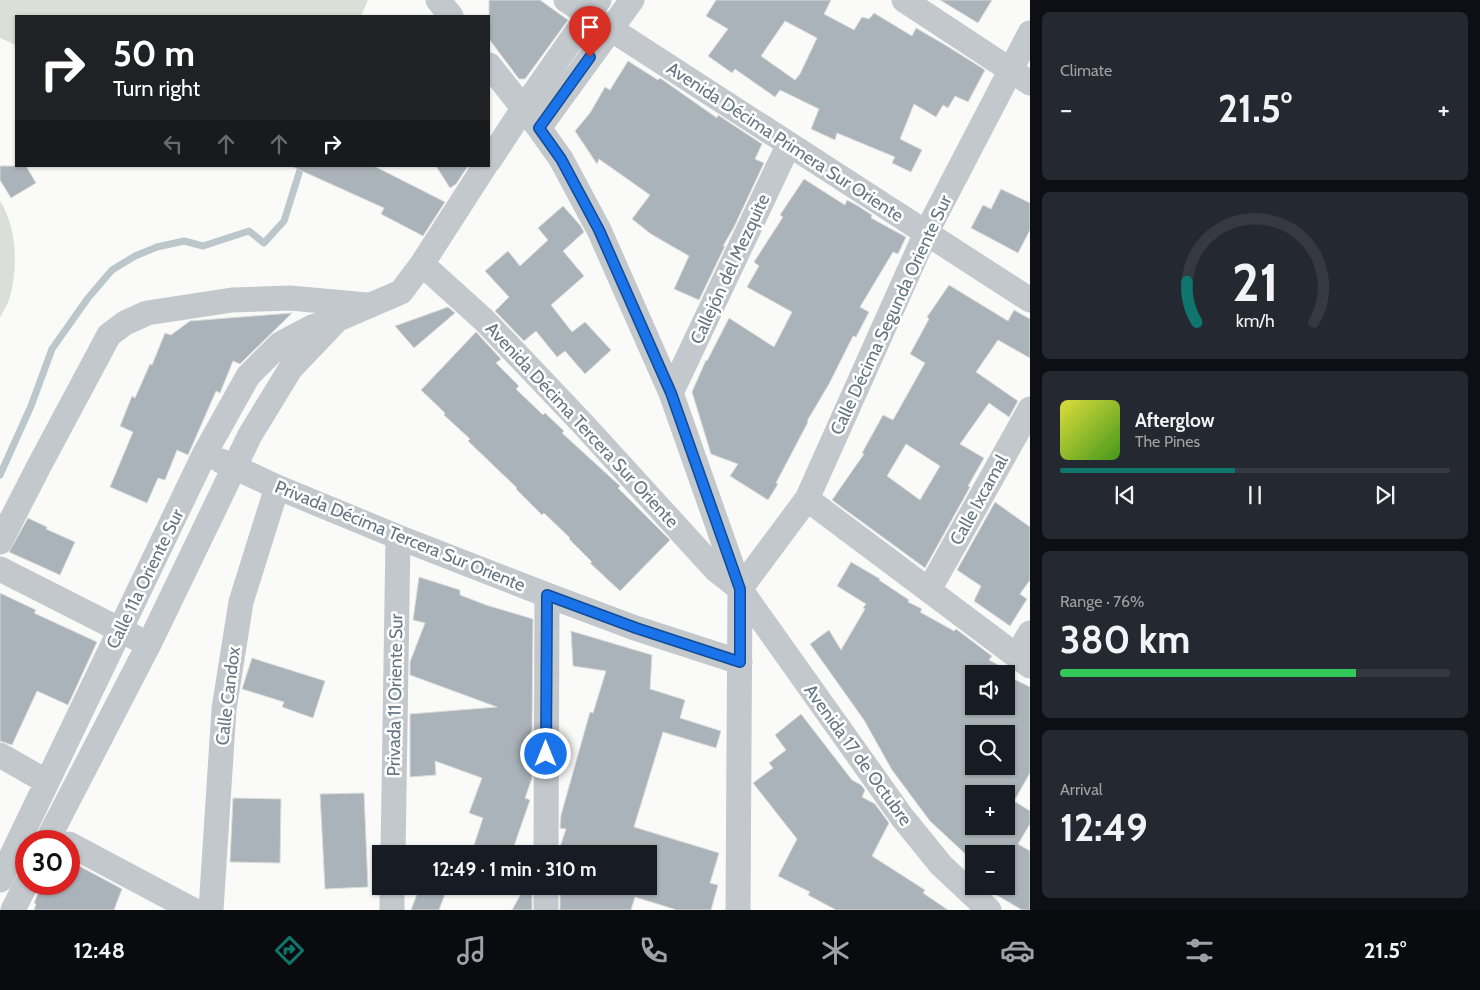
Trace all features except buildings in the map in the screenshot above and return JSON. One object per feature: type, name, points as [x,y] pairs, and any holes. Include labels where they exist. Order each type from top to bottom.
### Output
[{"type":"street","points":[[438,0],[450,15]]},
{"type":"street","name":"Avenida Décima Primera Sur Oriente","points":[[566,0],[593,7],[611,29],[1030,300]]},
{"type":"street","points":[[539,128],[632,0]]},
{"type":"street","points":[[904,0],[1020,77]]},
{"type":"street","points":[[490,159],[593,7]]},
{"type":"street","name":"Calle Décima Segunda Oriente Sur","points":[[740,589],[807,500],[926,233],[1020,77],[1030,33]]},
{"type":"street","points":[[490,66],[561,159],[599,230],[671,393],[740,589],[738,910]]},
{"type":"street","name":"Callejón del Mezquite","points":[[671,393],[789,144]]},
{"type":"street","name":"Calle 11a Oriente Sur","points":[[0,880],[205,453],[248,376],[280,344],[312,327],[336,320],[401,292],[422,264],[484,167]]},
{"type":"street","name":"Avenida Décima Tercera Sur Oriente","points":[[422,264],[484,320],[582,422],[716,570],[740,589]]},
{"type":"street","points":[[0,542],[110,335],[125,323],[147,313],[232,300],[290,298],[370,306]]},
{"type":"street","name":"Calle 11a Oriente Sur","points":[[62,830],[250,435],[290,368],[336,320]]},
{"type":"street","name":"Calle Ixcamal","points":[[929,590],[1030,409]]},
{"type":"street","points":[[223,422],[250,435]]},
{"type":"street","name":"Privada Décima Tercera Sur Oriente","points":[[205,453],[277,487],[398,537],[636,628],[740,662]]},
{"type":"street","name":"Calle Candox","points":[[211,910],[224,709],[241,602],[277,487]]},
{"type":"street","points":[[807,500],[1024,661],[1030,633]]},
{"type":"street","name":"Privada 11 Oriente Sur","points":[[393,845],[398,537]]},
{"type":"street","points":[[0,569],[149,644]]},
{"type":"street","name":"Avenida 17 de Octubre","points":[[740,589],[902,817],[941,865],[976,900],[989,910]]},
{"type":"street","points":[[546,845],[547,595]]},
{"type":"street","points":[[0,754],[47,782]]},
{"type":"street","points":[[80,852],[194,910]]},
{"type":"street","points":[[13,910],[20,895]]},
{"type":"street","points":[[392,895],[392,910]]},
{"type":"street","points":[[546,895],[546,910]]},
{"type":"shaded area","points":[[0,0],[368,0],[361,15],[15,15],[15,45],[0,38]]},
{"type":"shaded area","points":[[0,201],[10,223],[15,260],[10,297],[0,318]]},
{"type":"waterway","points":[[0,475],[31,406],[52,349],[88,298],[112,270],[135,256],[157,247],[184,241],[203,246],[249,231],[264,243],[284,221],[300,170]]},
{"type":"route","points":[[546,754],[547,595],[636,628],[740,662],[740,589],[671,393],[599,230],[561,159],[539,128],[590,57]]}]
